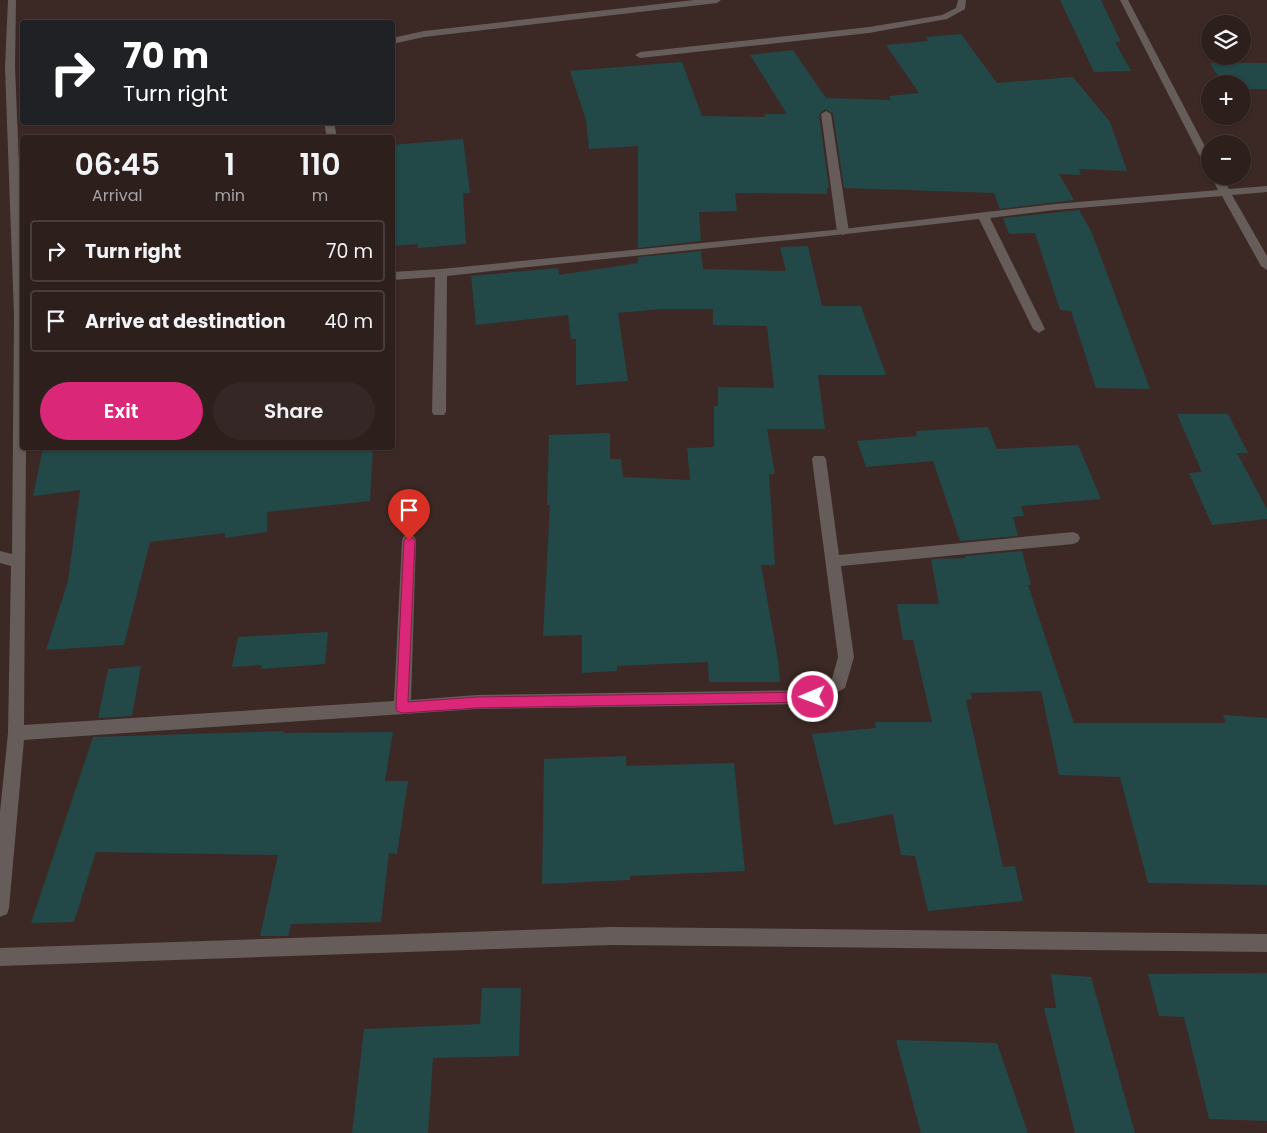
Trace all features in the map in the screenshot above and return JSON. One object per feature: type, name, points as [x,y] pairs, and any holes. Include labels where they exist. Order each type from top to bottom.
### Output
[{"type":"street","points":[[12,0],[10,66],[20,292]]},
{"type":"street","points":[[395,40],[424,34],[717,0]]},
{"type":"street","points":[[640,55],[869,30],[944,17],[960,9],[962,0]]},
{"type":"street","points":[[1124,0],[1201,149]]},
{"type":"street","points":[[826,114],[843,232]]},
{"type":"street","points":[[1220,185],[1267,266]]},
{"type":"street","points":[[395,276],[441,273],[641,251],[843,232],[1055,206],[1267,189]]},
{"type":"street","points":[[983,215],[1039,329]]},
{"type":"street","points":[[439,412],[441,273]]},
{"type":"street","points":[[0,908],[16,733],[20,438]]},
{"type":"street","points":[[16,733],[477,702],[813,697],[839,683],[846,657],[819,458]]},
{"type":"street","points":[[832,561],[1073,538]]},
{"type":"street","points":[[402,707],[409,540]]},
{"type":"street","points":[[0,557],[19,562]]},
{"type":"street","points":[[0,956],[612,936],[1267,943]]},
{"type":"building","points":[[1060,0],[1101,0],[1121,42],[1115,42],[1131,71],[1094,72]]},
{"type":"building","points":[[961,34],[997,83],[1073,77],[1110,122],[1127,171],[1079,169],[1081,175],[1059,174],[1074,200],[1000,209],[994,193],[844,188],[833,114],[825,109],[819,114],[829,188],[827,188],[827,194],[735,193],[737,211],[699,212],[701,241],[638,248],[638,146],[589,149],[586,120],[570,71],[682,62],[702,116],[765,117],[765,114],[787,114],[750,55],[793,50],[826,98],[891,100],[889,96],[919,93],[886,45],[928,41],[926,37]]},
{"type":"building","points":[[1267,63],[1267,89],[1251,89],[1251,75],[1217,75],[1211,65]]},
{"type":"building","points":[[463,139],[470,193],[463,193],[466,244],[418,248],[418,244],[395,246],[395,145]]},
{"type":"building","points":[[1079,210],[1092,233],[1150,389],[1096,388],[1071,311],[1060,310],[1035,233],[1009,234],[1003,218]]},
{"type":"building","points":[[808,246],[822,306],[861,306],[886,375],[818,375],[825,429],[767,429],[775,474],[769,474],[775,565],[761,565],[778,660],[780,682],[709,682],[708,662],[617,666],[617,671],[582,673],[582,635],[543,636],[550,505],[547,505],[549,435],[610,433],[610,459],[621,459],[623,477],[690,480],[687,448],[714,447],[714,406],[718,406],[718,387],[774,388],[767,326],[713,325],[713,309],[662,309],[618,313],[628,381],[576,385],[576,339],[571,339],[568,315],[476,325],[471,276],[558,268],[559,275],[638,263],[638,257],[701,251],[703,269],[786,271],[780,247]]},
{"type":"building","points":[[1177,414],[1228,414],[1248,453],[1237,453],[1267,509],[1267,519],[1212,525],[1189,473],[1202,472]]},
{"type":"building","points":[[988,427],[997,449],[1078,445],[1101,499],[1021,506],[1024,516],[1013,517],[1018,536],[960,541],[933,461],[866,467],[857,441],[917,436],[916,431]]},
{"type":"building","points":[[43,450],[373,450],[370,501],[267,512],[267,532],[225,538],[225,533],[150,542],[124,645],[46,650],[68,581],[80,490],[33,496]]},
{"type":"building","points":[[1022,551],[1031,585],[1028,585],[1074,723],[1226,723],[1223,715],[1267,718],[1267,885],[1148,883],[1120,777],[1059,775],[1041,691],[970,693],[972,699],[966,700],[1003,867],[1015,866],[1023,901],[928,911],[915,856],[901,855],[893,814],[834,825],[812,734],[876,728],[875,722],[932,722],[913,640],[903,640],[897,604],[939,604],[931,559],[966,558],[965,556]]},
{"type":"building","points":[[328,632],[325,664],[261,669],[262,665],[232,667],[238,637]]},
{"type":"building","points":[[141,666],[132,716],[98,718],[108,669]]},
{"type":"building","points":[[284,731],[283,733],[393,732],[385,781],[408,781],[397,854],[389,853],[381,922],[291,924],[288,936],[260,936],[278,855],[96,852],[74,922],[31,923],[93,737]]},
{"type":"building","points":[[626,756],[626,766],[734,763],[745,871],[630,876],[630,880],[542,884],[544,759]]},
{"type":"building","points":[[1267,973],[1267,1121],[1209,1119],[1184,1017],[1159,1016],[1148,974]]},
{"type":"building","points":[[1051,974],[1091,977],[1135,1133],[1075,1133],[1044,1008],[1056,1008]]},
{"type":"building","points":[[482,988],[521,988],[519,1056],[433,1058],[428,1133],[352,1133],[364,1029],[480,1024]]},
{"type":"building","points":[[896,1040],[997,1043],[1028,1133],[921,1133]]},
{"type":"route","points":[[409,540],[402,707],[477,702],[813,697]]}]
